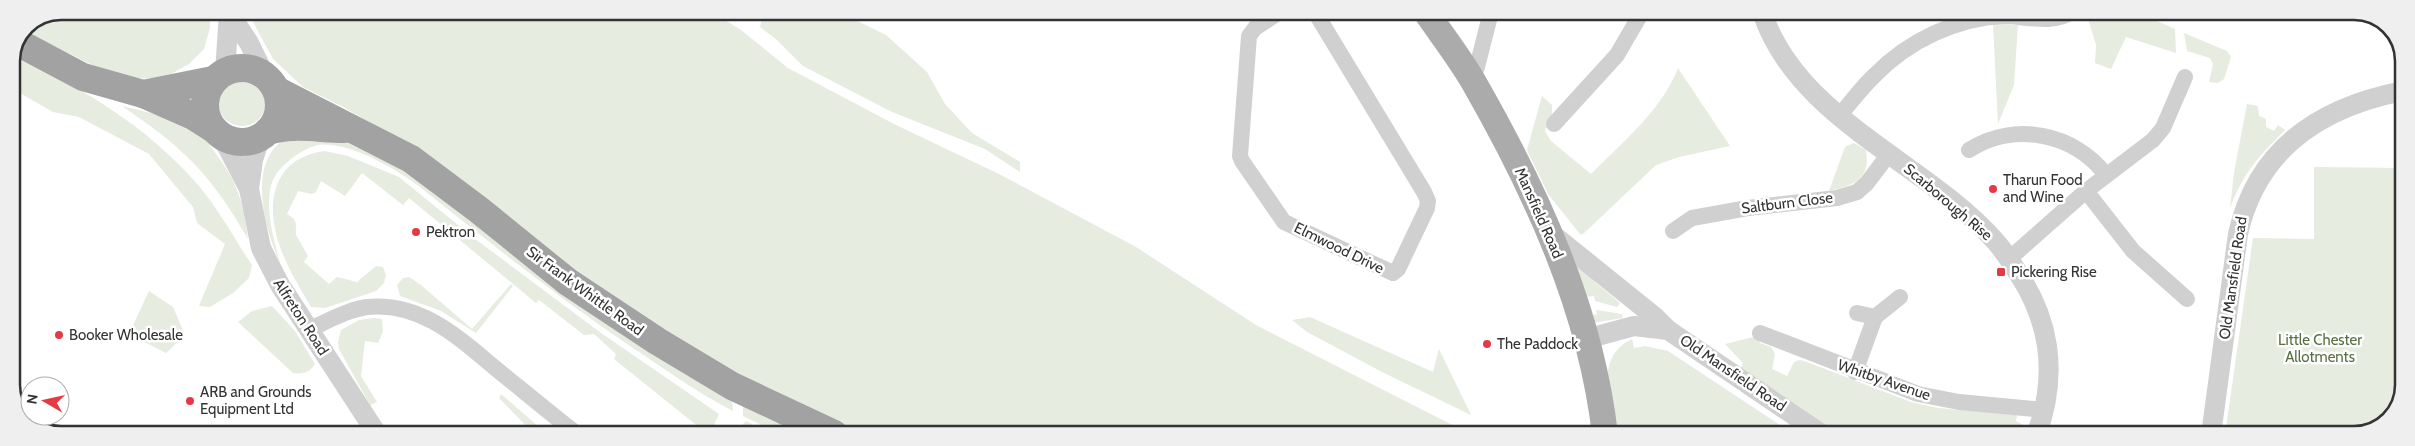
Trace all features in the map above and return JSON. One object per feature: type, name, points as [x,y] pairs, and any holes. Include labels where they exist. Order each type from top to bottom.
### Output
[{"type":"highway","points":[[23,46],[83,78],[143,94],[192,116],[217,133],[239,142],[264,134],[277,115],[279,104],[271,84],[243,69],[143,94]]},
{"type":"highway","points":[[217,133],[208,120],[206,104],[208,89],[219,76]]},
{"type":"highway","name":"Sir Frank Whittle Road","points":[[271,84],[348,129],[369,137],[411,159],[479,210],[568,282],[657,341],[732,386],[817,426]]},
{"type":"highway","name":"Sir Frank Whittle Road","points":[[264,134],[282,127],[295,126],[348,129]]},
{"type":"main road","name":"Mansfield Road","points":[[1431,20],[1472,80],[1552,234],[1586,340],[1603,426]]},
{"type":"street","points":[[219,76],[227,20]]},
{"type":"street","points":[[233,20],[249,43],[271,84]]},
{"type":"street","name":"Elmwood Drive","points":[[1268,20],[1255,28],[1249,36],[1240,156],[1242,161],[1284,222],[1393,273],[1398,269],[1427,208],[1428,201],[1411,168],[1321,20]]},
{"type":"street","points":[[1472,80],[1489,20]]},
{"type":"street","points":[[1554,124],[1562,105],[1617,55],[1637,20]]},
{"type":"street","name":"Scarborough Rise","points":[[1765,20],[1784,58],[1810,88],[1840,115],[1971,218],[1996,241],[2009,259],[2031,294],[2045,332],[2048,373],[2044,410],[2039,426]]},
{"type":"street","points":[[1840,115],[1873,76],[1912,44],[1937,32],[1975,20]]},
{"type":"street","points":[[2009,259],[2086,191],[2153,140],[2163,128],[2185,77]]},
{"type":"street","name":"Old Mansfield Road","points":[[2212,426],[2238,234],[2242,213],[2254,184],[2274,158],[2311,126],[2339,111],[2371,99],[2395,93]]},
{"type":"street","name":"Alfreton Road","points":[[217,133],[249,189],[261,248],[280,285],[372,426]]},
{"type":"street","name":"Alfreton Road","points":[[249,189],[253,160],[264,134]]},
{"type":"street","points":[[1969,150],[1986,140],[2009,135],[2047,136],[2064,141],[2082,151],[2097,163],[2106,175]]},
{"type":"street","name":"Saltburn Close","points":[[1673,232],[1682,223],[1692,218],[1743,208],[1822,200],[1856,192],[1867,183],[1889,154]]},
{"type":"street","points":[[2086,191],[2133,251],[2187,299]]},
{"type":"street","name":"Old Mansfield Road","points":[[1552,234],[1655,317],[1668,330],[1810,426]]},
{"type":"street","points":[[1855,372],[1875,317],[1900,297]]},
{"type":"street","points":[[310,329],[366,307],[389,307],[417,313],[449,331],[567,426]]},
{"type":"street","points":[[1857,313],[1875,317]]},
{"type":"street","name":"Old Mansfield Road","points":[[1586,340],[1634,326],[1668,330]]},
{"type":"street","name":"Whitby Avenue","points":[[1760,334],[1855,372],[1918,394],[1959,402],[2044,410]]},
{"type":"green space","points":[[61,20],[210,20],[210,28],[204,49],[189,64],[171,74],[152,78],[121,79],[30,34],[45,23]]},
{"type":"green space","points":[[252,20],[725,20],[741,30],[788,68],[896,125],[999,174],[1136,247],[1256,325],[1454,426],[844,426],[787,401],[691,348],[613,300],[405,143],[345,108],[303,87],[273,59]]},
{"type":"green space","points":[[762,20],[855,20],[886,35],[927,72],[945,104],[972,133],[1020,162],[1020,172],[985,149],[892,112],[803,66],[777,40],[760,27]]},
{"type":"green space","points":[[2088,20],[2155,20],[2175,29],[2176,53],[2126,37],[2111,69],[2095,63],[2096,45]]},
{"type":"green space","points":[[1993,24],[2018,25],[2014,85],[1998,124]]},
{"type":"green space","points":[[2184,33],[2227,51],[2231,57],[2224,79],[2218,83],[2209,82],[2213,64],[2210,58],[2187,51]]},
{"type":"green space","points":[[20,57],[66,82],[113,111],[157,144],[178,164],[206,195],[252,265],[249,278],[233,293],[210,307],[199,306],[225,244],[197,223],[193,207],[149,154],[79,117],[53,112],[20,93]]},
{"type":"green space","points":[[1678,68],[1730,146],[1679,157],[1656,165],[1583,234],[1580,234],[1548,194],[1527,150],[1542,96],[1552,105],[1552,116],[1545,131],[1551,141],[1591,174],[1652,112],[1671,83]]},
{"type":"green space","points":[[237,78],[247,78],[259,85],[266,97],[266,107],[259,119],[247,126],[237,126],[229,122],[222,115],[218,107],[218,97],[222,89],[229,82]]},
{"type":"green space","points":[[2247,104],[2258,106],[2259,116],[2266,119],[2266,127],[2274,131],[2278,125],[2285,130],[2246,175],[2230,208],[2234,173]]},
{"type":"green space","points":[[122,106],[176,121],[192,129],[205,140],[230,174],[241,203],[248,239],[219,193],[193,162],[161,134]]},
{"type":"green space","points":[[285,139],[342,139],[379,153],[732,400],[733,411],[682,381],[578,310],[410,180],[372,158],[344,147],[318,145],[304,150],[284,166],[273,180],[270,190],[269,208],[271,226],[280,262],[265,215],[262,179],[266,163],[273,150]]},
{"type":"green space","points":[[1854,143],[1866,150],[1866,168],[1863,174],[1853,183],[1829,191],[1845,147]]},
{"type":"green space","points":[[325,151],[348,156],[399,177],[474,238],[601,333],[719,414],[714,426],[698,426],[614,359],[616,354],[594,334],[584,335],[539,300],[536,303],[409,198],[403,205],[362,173],[345,196],[321,181],[316,192],[312,194],[298,191],[287,214],[295,221],[296,235],[308,256],[304,262],[329,284],[337,277],[357,282],[376,266],[383,267],[386,275],[384,283],[376,291],[325,308],[311,307],[282,252],[273,219],[273,203],[276,188],[282,174],[293,164],[307,156]]},
{"type":"green space","name":"Little Chester Allotments","points":[[2314,167],[2395,168],[2395,391],[2390,406],[2381,416],[2370,423],[2354,426],[2226,426],[2253,238],[2314,239]]},
{"type":"green space","points":[[1571,258],[1597,278],[1595,282],[1620,303],[1617,307],[1595,301],[1594,296],[1584,297]]},
{"type":"green space","points":[[409,277],[472,329],[511,284],[513,286],[476,333],[441,311],[400,296],[397,285],[403,278]]},
{"type":"green space","points":[[149,291],[173,307],[185,335],[166,353],[129,334]]},
{"type":"green space","points":[[272,306],[295,331],[315,364],[308,371],[293,373],[238,322],[252,311]]},
{"type":"green space","points":[[1596,310],[1622,314],[1623,318],[1592,323],[1590,316],[1597,314]]},
{"type":"green space","points":[[1310,317],[1433,372],[1439,349],[1471,415],[1384,373],[1307,332],[1292,320]]},
{"type":"green space","points":[[382,319],[383,331],[378,343],[365,341],[361,376],[377,402],[370,405],[339,349],[338,342],[341,330],[359,320]]},
{"type":"green space","points":[[1757,336],[1760,343],[1771,347],[1775,354],[1772,369],[1787,376],[1794,362],[1800,360],[1911,402],[1938,408],[2017,415],[2016,421],[2025,426],[1824,426],[1740,370],[1743,363],[1725,344]]},
{"type":"green space","points":[[1632,339],[1634,348],[1645,346],[1668,351],[1781,426],[1614,426],[1609,395],[1608,369],[1612,357],[1620,347]]},
{"type":"green space","points":[[501,394],[538,426],[526,426],[499,398]]},
{"type":"green space","points":[[743,403],[791,426],[764,426],[743,416]]},
{"type":"green space","points":[[746,421],[756,426],[741,426]]},
{"type":"place","name":"Tharun Food and Wine","points":[[1993,189]]},
{"type":"place","name":"Pektron","points":[[416,232]]},
{"type":"place","name":"Pickering Rise","points":[[2001,272]]},
{"type":"place","name":"Booker Wholesale","points":[[59,335]]},
{"type":"place","name":"The Paddock","points":[[1487,344]]},
{"type":"place","name":"ARB and Grounds Equipment Ltd","points":[[190,401]]}]
